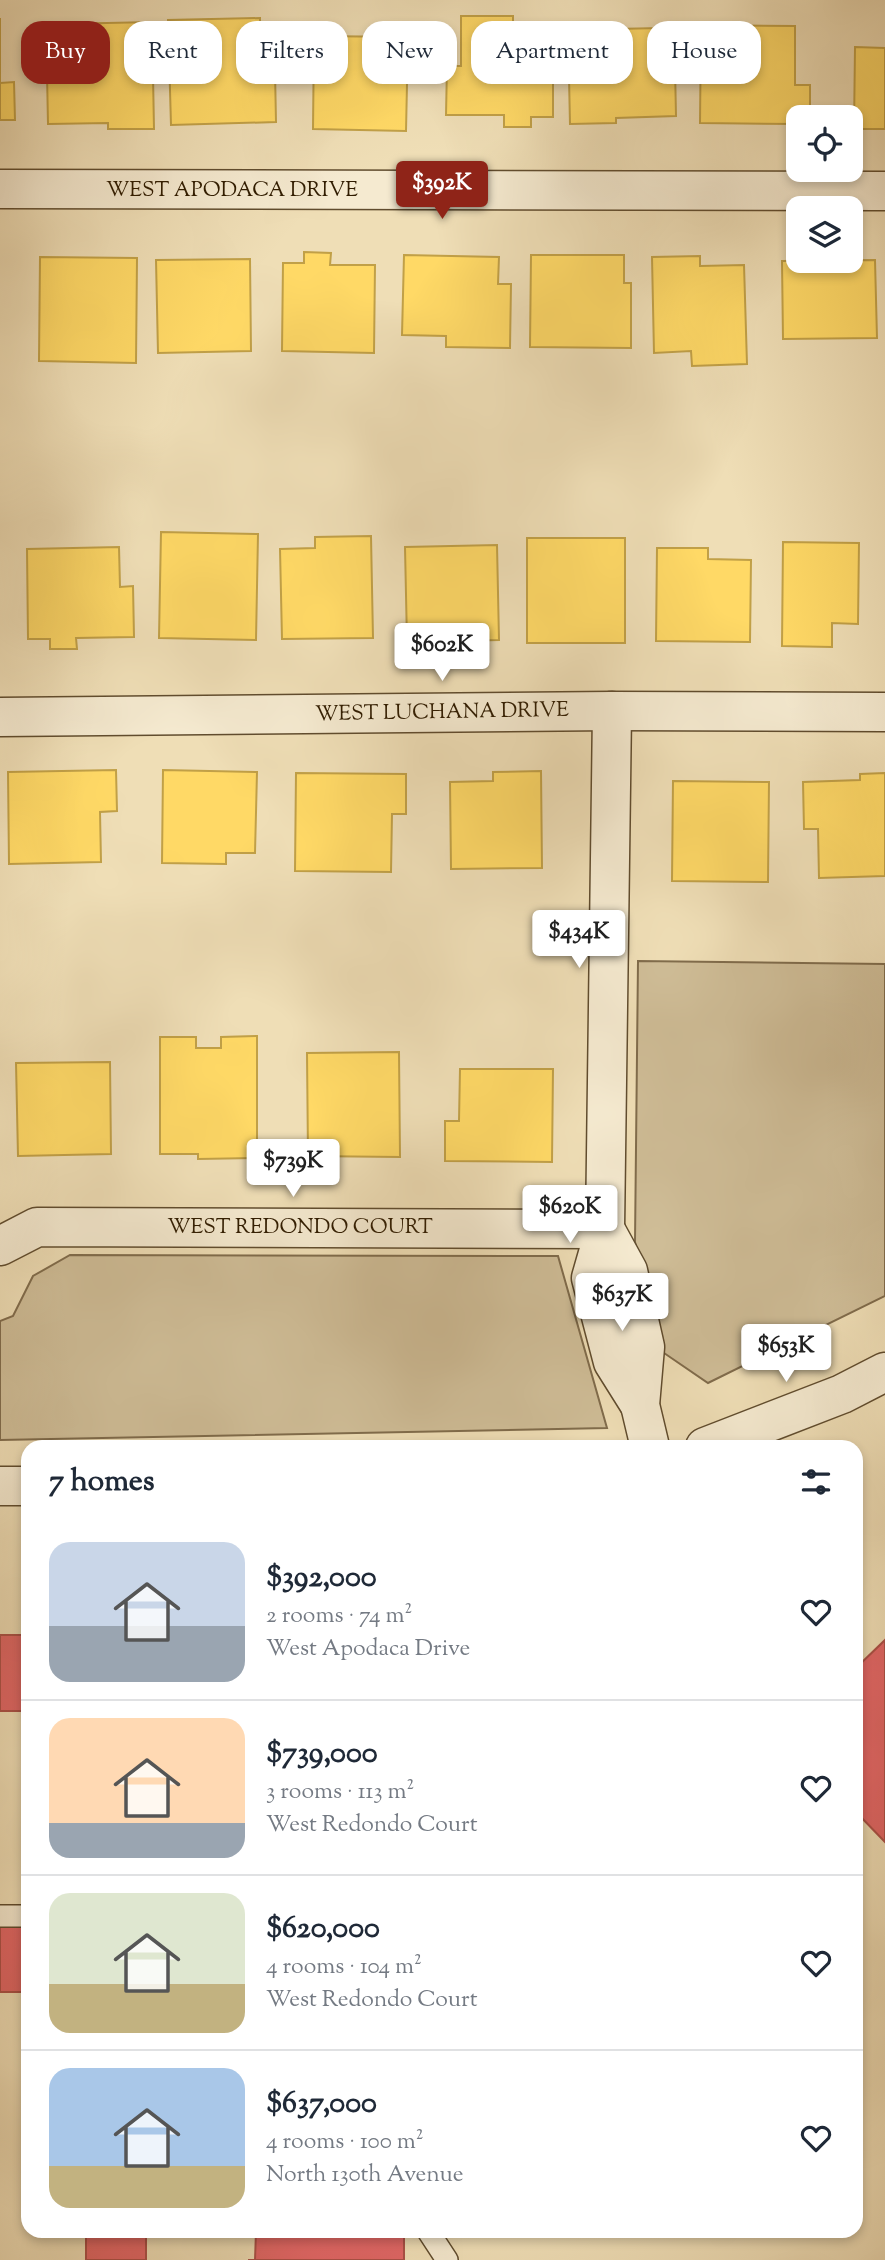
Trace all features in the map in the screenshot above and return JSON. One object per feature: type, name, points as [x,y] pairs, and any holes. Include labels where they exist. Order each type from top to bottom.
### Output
[{"type":"street","name":"WEST APODACA DRIVE","points":[[0,190],[885,191]]},
{"type":"street","name":"WEST LUCHANA DRIVE","points":[[0,717],[612,711],[885,712]]},
{"type":"street","points":[[612,711],[606,1229],[591,1278],[616,1304],[645,1347],[640,1405],[648,1440]]},
{"type":"street","name":"WEST REDONDO COURT","points":[[0,1246],[37,1227],[606,1229]]},
{"type":"street","points":[[723,1440],[842,1394],[885,1372]]},
{"type":"street","points":[[0,1486],[21,1486]]},
{"type":"lane","points":[[0,1916],[21,1916]]},
{"type":"lane","points":[[433,2238],[447,2260]]},
{"type":"shaded area","points":[[638,961],[885,964],[885,1296],[708,1383],[664,1353],[635,1242]]},
{"type":"shaded area","points":[[70,1255],[558,1256],[607,1428],[0,1440],[0,1321],[13,1316],[33,1276]]},
{"type":"building: Homes","points":[[461,16],[513,16],[513,21],[471,21],[471,84],[553,84],[553,117],[531,117],[531,127],[504,127],[504,115],[446,115],[447,84],[457,84],[457,66],[461,66]]},
{"type":"building: Homes","points":[[260,18],[260,21],[236,21],[236,84],[275,84],[276,122],[171,125],[170,84],[222,84],[222,21],[168,20]]},
{"type":"building: Homes","points":[[110,23],[124,23],[124,84],[153,84],[154,129],[108,129],[108,123],[48,124],[47,84],[110,84]]},
{"type":"building: Homes","points":[[761,26],[795,26],[795,85],[810,85],[810,105],[786,105],[786,124],[700,123],[700,84],[761,84]]},
{"type":"building: Homes","points":[[647,28],[647,84],[675,84],[676,116],[616,118],[616,123],[570,124],[569,84],[633,84],[633,29]]},
{"type":"building: Homes","points":[[348,36],[362,37],[362,84],[407,84],[406,131],[313,129],[313,84],[348,84]]},
{"type":"building: Homes","points":[[855,47],[885,48],[885,129],[863,129],[863,105],[854,105]]},
{"type":"building: Homes","points":[[14,82],[15,120],[0,120],[0,83]]},
{"type":"building: Homes","points":[[304,252],[331,253],[330,265],[375,265],[374,353],[282,351],[283,263],[304,263]]},
{"type":"building: Homes","points":[[404,255],[499,257],[498,284],[511,284],[510,348],[446,347],[446,336],[402,335]]},
{"type":"building: Homes","points":[[531,255],[624,255],[624,283],[631,283],[631,348],[530,347]]},
{"type":"building: Homes","points":[[700,256],[700,266],[744,265],[747,364],[692,366],[691,351],[654,353],[652,257]]},
{"type":"building: Homes","points":[[40,257],[137,258],[136,363],[39,361]]},
{"type":"building: Homes","points":[[250,259],[251,351],[158,353],[156,260]]},
{"type":"building: Homes","points":[[863,260],[875,260],[877,338],[783,339],[782,261],[786,261],[786,273],[863,273]]},
{"type":"building: Homes","points":[[161,532],[258,534],[256,640],[159,638]]},
{"type":"building: Homes","points":[[371,536],[373,638],[282,639],[280,549],[315,548],[315,537]]},
{"type":"building: Homes","points":[[527,538],[625,538],[625,643],[527,643]]},
{"type":"building: Homes","points":[[783,542],[859,543],[858,624],[832,623],[832,647],[782,646]]},
{"type":"building: Homes","points":[[497,545],[499,640],[407,642],[405,547]]},
{"type":"building: Homes","points":[[119,547],[120,587],[133,586],[134,637],[76,638],[77,649],[50,649],[50,639],[28,639],[27,549]]},
{"type":"building: Homes","points":[[657,548],[708,548],[708,559],[751,560],[750,642],[656,641]]},
{"type":"building: Homes","points":[[116,770],[117,811],[100,812],[101,862],[9,864],[8,772]]},
{"type":"building: Homes","points":[[163,770],[257,772],[255,853],[226,853],[226,864],[162,863]]},
{"type":"building: Homes","points":[[541,771],[542,868],[451,869],[450,782],[493,781],[493,772]]},
{"type":"building: Homes","points":[[296,773],[406,774],[406,814],[392,814],[391,872],[295,871]]},
{"type":"building: Homes","points":[[885,773],[885,876],[819,878],[818,829],[804,829],[803,782],[860,780],[860,774]]},
{"type":"building: Homes","points":[[673,781],[769,782],[768,882],[672,881]]},
{"type":"building: Homes","points":[[257,1036],[257,1158],[198,1159],[198,1154],[160,1154],[160,1037],[196,1037],[196,1048],[221,1048],[221,1037]]},
{"type":"building: Homes","points":[[399,1052],[400,1157],[308,1156],[307,1053]]},
{"type":"building: Homes","points":[[110,1062],[111,1154],[18,1156],[16,1063]]},
{"type":"building: Homes","points":[[460,1069],[553,1069],[552,1162],[445,1161],[445,1121],[459,1121]]},
{"type":"building: Shops","points":[[0,1635],[21,1635],[21,1711],[0,1711]]},
{"type":"building: Shops","points":[[885,1640],[885,1842],[863,1819],[863,1661]]},
{"type":"building: Shops","points":[[0,1922],[21,1922],[21,1992],[0,1992]]},
{"type":"building: Shops","points":[[86,2238],[146,2238],[146,2260],[86,2260]]},
{"type":"building: Shops","points":[[256,2238],[404,2238],[404,2260],[255,2260]]}]
